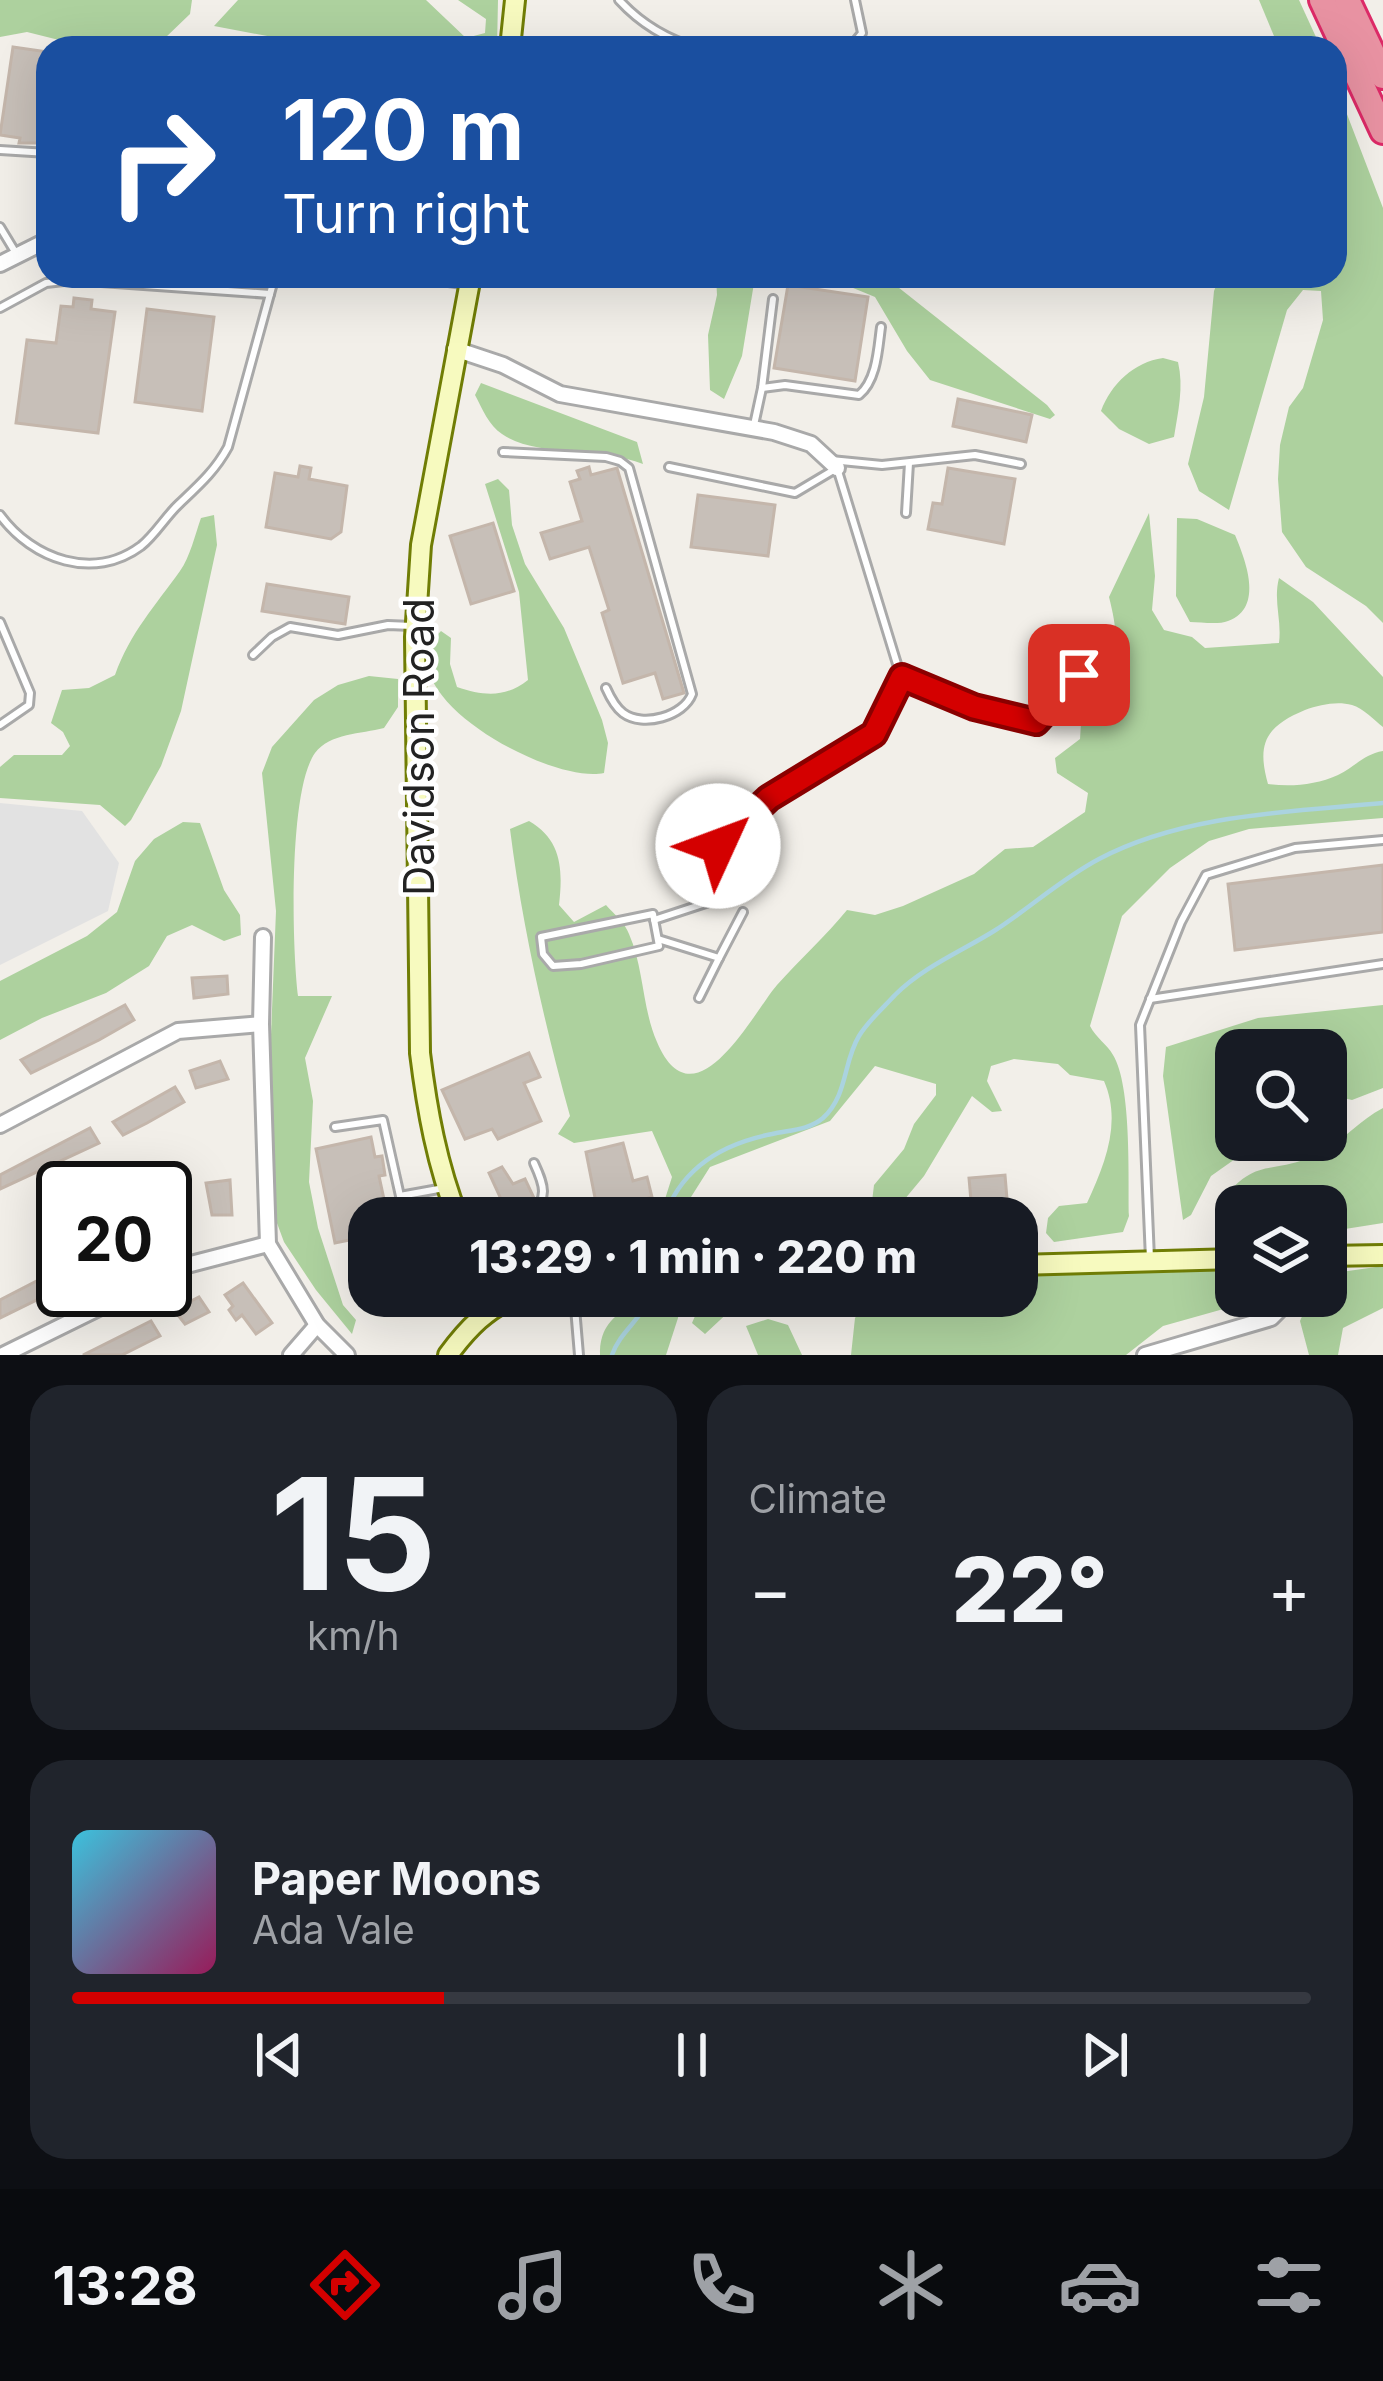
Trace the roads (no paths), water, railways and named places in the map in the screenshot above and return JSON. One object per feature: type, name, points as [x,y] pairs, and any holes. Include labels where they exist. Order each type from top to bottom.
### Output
[{"type":"highway","points":[[1322,0],[1339,36]]},
{"type":"highway","points":[[1347,0],[1383,76]]},
{"type":"highway","points":[[1347,54],[1383,131]]},
{"type":"street","points":[[511,36],[515,0]]},
{"type":"street","points":[[0,264],[36,246]]},
{"type":"street","name":"Davidson Road","points":[[450,1197],[419,1053],[416,626],[421,545],[468,288]]},
{"type":"street","points":[[455,349],[503,364],[560,394],[811,444],[832,464]]},
{"type":"street","points":[[263,937],[268,1244],[317,1325],[347,1355]]},
{"type":"street","points":[[0,1125],[178,1031],[261,1024]]},
{"type":"street","points":[[192,1264],[268,1244]]},
{"type":"street","points":[[1347,1256],[1383,1255]]},
{"type":"street","points":[[1038,1265],[1215,1260]]},
{"type":"street","points":[[2,1355],[80,1317]]},
{"type":"street","points":[[448,1355],[482,1317]]},
{"type":"street","points":[[1144,1355],[1272,1317]]},
{"type":"street","points":[[291,1355],[317,1325]]},
{"type":"lane","points":[[619,0],[635,18],[672,36]]},
{"type":"lane","points":[[855,0],[860,36]]},
{"type":"lane","points":[[0,150],[36,152]]},
{"type":"lane","points":[[0,227],[17,255]]},
{"type":"lane","points":[[0,308],[37,288]]},
{"type":"lane","points":[[188,288],[270,294]]},
{"type":"lane","points":[[0,515],[16,533],[75,566],[107,564],[142,545],[215,471],[228,447],[272,288]]},
{"type":"lane","points":[[753,429],[772,299]]},
{"type":"lane","points":[[762,388],[785,385],[859,395],[867,389],[881,327]]},
{"type":"lane","points":[[502,452],[606,457],[629,468],[692,694],[678,712],[643,719],[623,713],[606,688]]},
{"type":"lane","points":[[669,466],[795,493],[832,464],[882,465],[975,455],[1021,464]]},
{"type":"lane","points":[[906,514],[910,462]]},
{"type":"lane","points":[[654,920],[715,900],[718,846],[769,798],[874,734],[902,677],[832,464]]},
{"type":"lane","points":[[0,622],[29,693],[28,705],[0,725]]},
{"type":"lane","points":[[253,655],[290,627],[338,635],[416,626]]},
{"type":"lane","points":[[902,677],[974,707],[1036,722],[1079,675]]},
{"type":"lane","points":[[1150,1262],[1140,1025],[1181,922],[1206,875],[1295,848],[1383,840]]},
{"type":"lane","points":[[699,998],[743,913]]},
{"type":"lane","points":[[653,914],[658,939],[659,946],[553,966],[543,954],[542,937],[653,914]]},
{"type":"lane","points":[[658,939],[719,958]]},
{"type":"lane","points":[[1150,999],[1383,964]]},
{"type":"lane","points":[[335,1127],[383,1120],[400,1196],[446,1187]]},
{"type":"lane","points":[[534,1162],[545,1197]]},
{"type":"lane","points":[[576,1317],[579,1355]]},
{"type":"waterway","points":[[673,1197],[692,1172],[720,1152],[753,1138],[818,1122],[837,1099],[859,1036],[895,995],[1099,859],[1202,824],[1383,803]]},
{"type":"waterway","points":[[612,1355],[638,1317]]}]
